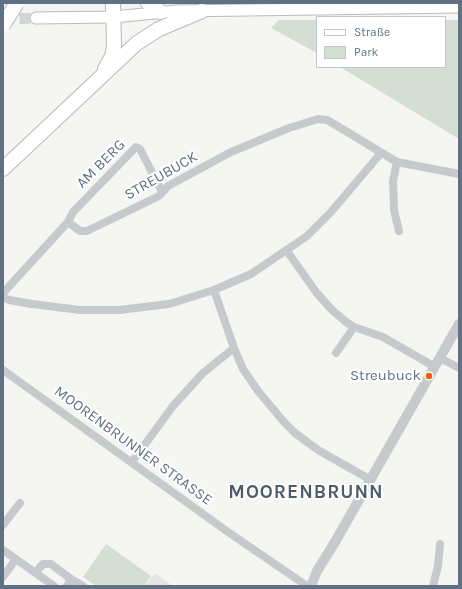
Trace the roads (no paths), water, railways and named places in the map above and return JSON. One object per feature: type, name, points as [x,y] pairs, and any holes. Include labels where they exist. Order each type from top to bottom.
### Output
[{"type":"highway","points":[[3,26],[17,3]]},
{"type":"highway","points":[[148,3],[161,12]]},
{"type":"highway","points":[[101,76],[110,62],[113,51],[113,10]]},
{"type":"highway","points":[[3,169],[137,43],[150,33],[202,11]]},
{"type":"main road","points":[[36,18],[113,10],[161,12],[459,7]]},
{"type":"street","name":"STREUBUCK","points":[[68,222],[80,231],[87,231],[159,196],[168,186],[231,152],[288,128],[318,119],[327,120],[397,162],[459,174]]},
{"type":"street","name":"AM BERG","points":[[68,222],[73,212],[136,147],[140,149],[162,192]]},
{"type":"street","points":[[3,297],[17,302],[80,310],[119,310],[169,304],[214,290],[250,274],[287,251],[307,236],[328,216],[381,153]]},
{"type":"street","points":[[397,162],[393,181],[394,210],[399,231]]},
{"type":"street","points":[[3,292],[68,222]]},
{"type":"street","points":[[287,251],[331,308],[354,326],[437,362],[459,368]]},
{"type":"street","points":[[214,290],[234,348],[243,369],[256,389],[284,422],[318,450],[371,480]]},
{"type":"street","points":[[311,586],[316,570],[335,542],[459,324]]},
{"type":"street","points":[[336,353],[354,326]]},
{"type":"street","points":[[132,462],[173,406],[203,373],[234,348]]},
{"type":"street","name":"MOORENBRUNNER STRASSE","points":[[3,370],[228,532],[307,586]]},
{"type":"street","points":[[3,525],[20,503]]},
{"type":"street","points":[[433,586],[438,566],[440,544]]},
{"type":"street","points":[[3,550],[54,586]]},
{"type":"street","points":[[3,577],[16,559]]},
{"type":"street","points":[[36,572],[43,564],[51,564],[69,582],[83,586]]},
{"type":"tunnel","points":[[3,19],[36,18]]},
{"type":"place","name":"Streubuck","points":[[429,376]]},
{"type":"district","name":"MOORENBRUNN","points":[[306,493]]}]
